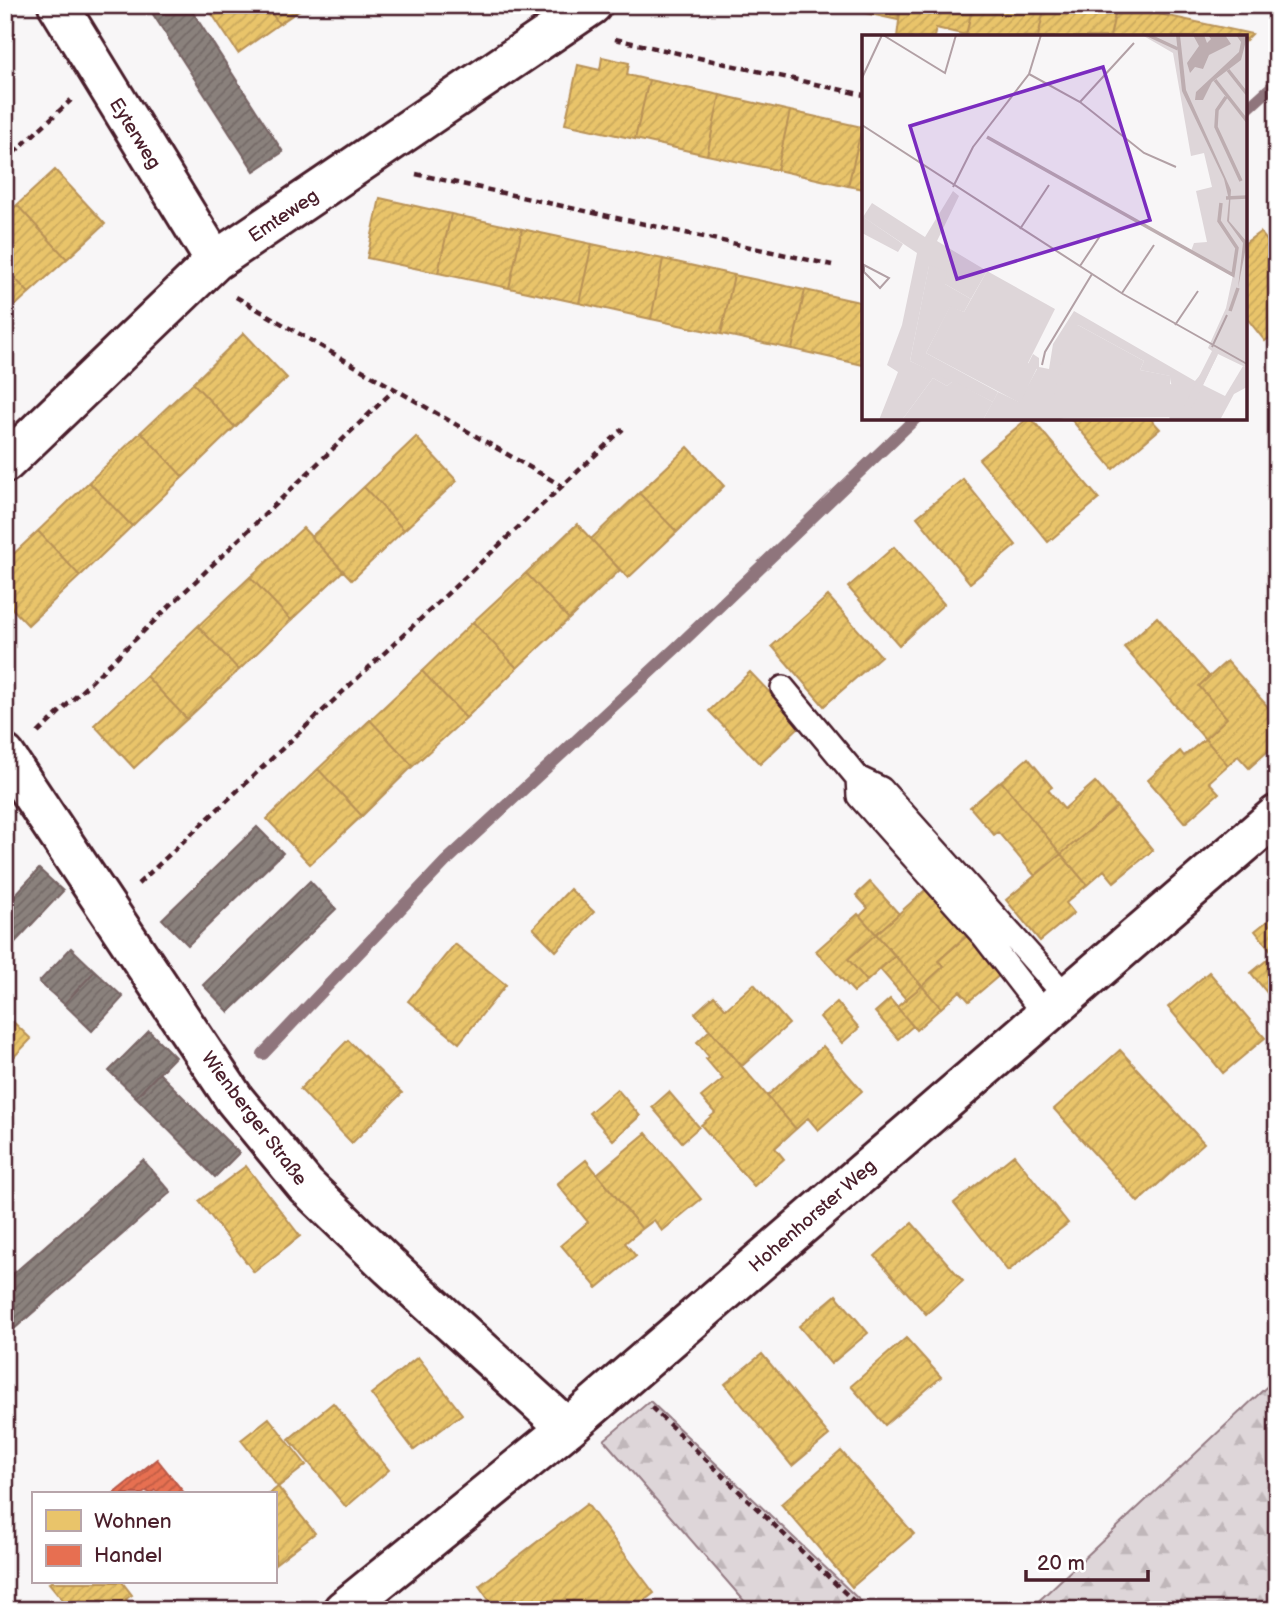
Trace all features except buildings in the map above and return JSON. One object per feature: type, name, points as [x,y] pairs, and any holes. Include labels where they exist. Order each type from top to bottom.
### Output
[{"type":"street","name":"Eyterweg","points":[[58,5],[215,261]]},
{"type":"street","name":"Emteweg","points":[[5,463],[215,261],[576,16]]},
{"type":"street","name":"Wienberger Straße","points":[[7,757],[235,1100],[306,1186],[390,1268],[567,1428]]},
{"type":"street","name":"Hohenhorster Weg","points":[[343,1610],[567,1428],[1277,815]]},
{"type":"lane","points":[[783,688],[858,778],[859,796],[983,935],[1055,1006]]},
{"type":"path","points":[[576,16],[862,94]]},
{"type":"path","points":[[5,161],[99,73]]},
{"type":"path","points":[[361,162],[832,265]]},
{"type":"path","points":[[215,261],[235,297],[562,486]]},
{"type":"path","points":[[7,757],[395,389]]},
{"type":"path","points":[[109,911],[623,429]]},
{"type":"path","points":[[622,1379],[863,1610]]},
{"type":"green space","points":[[1277,1377],[1277,1610],[1029,1610]]},
{"type":"green space","points":[[650,1401],[870,1610],[752,1610],[604,1440]]},
{"type":"waterway","points":[[1247,109],[1277,82]]},
{"type":"waterway","points":[[263,1054],[445,862],[677,647],[914,420]]}]
